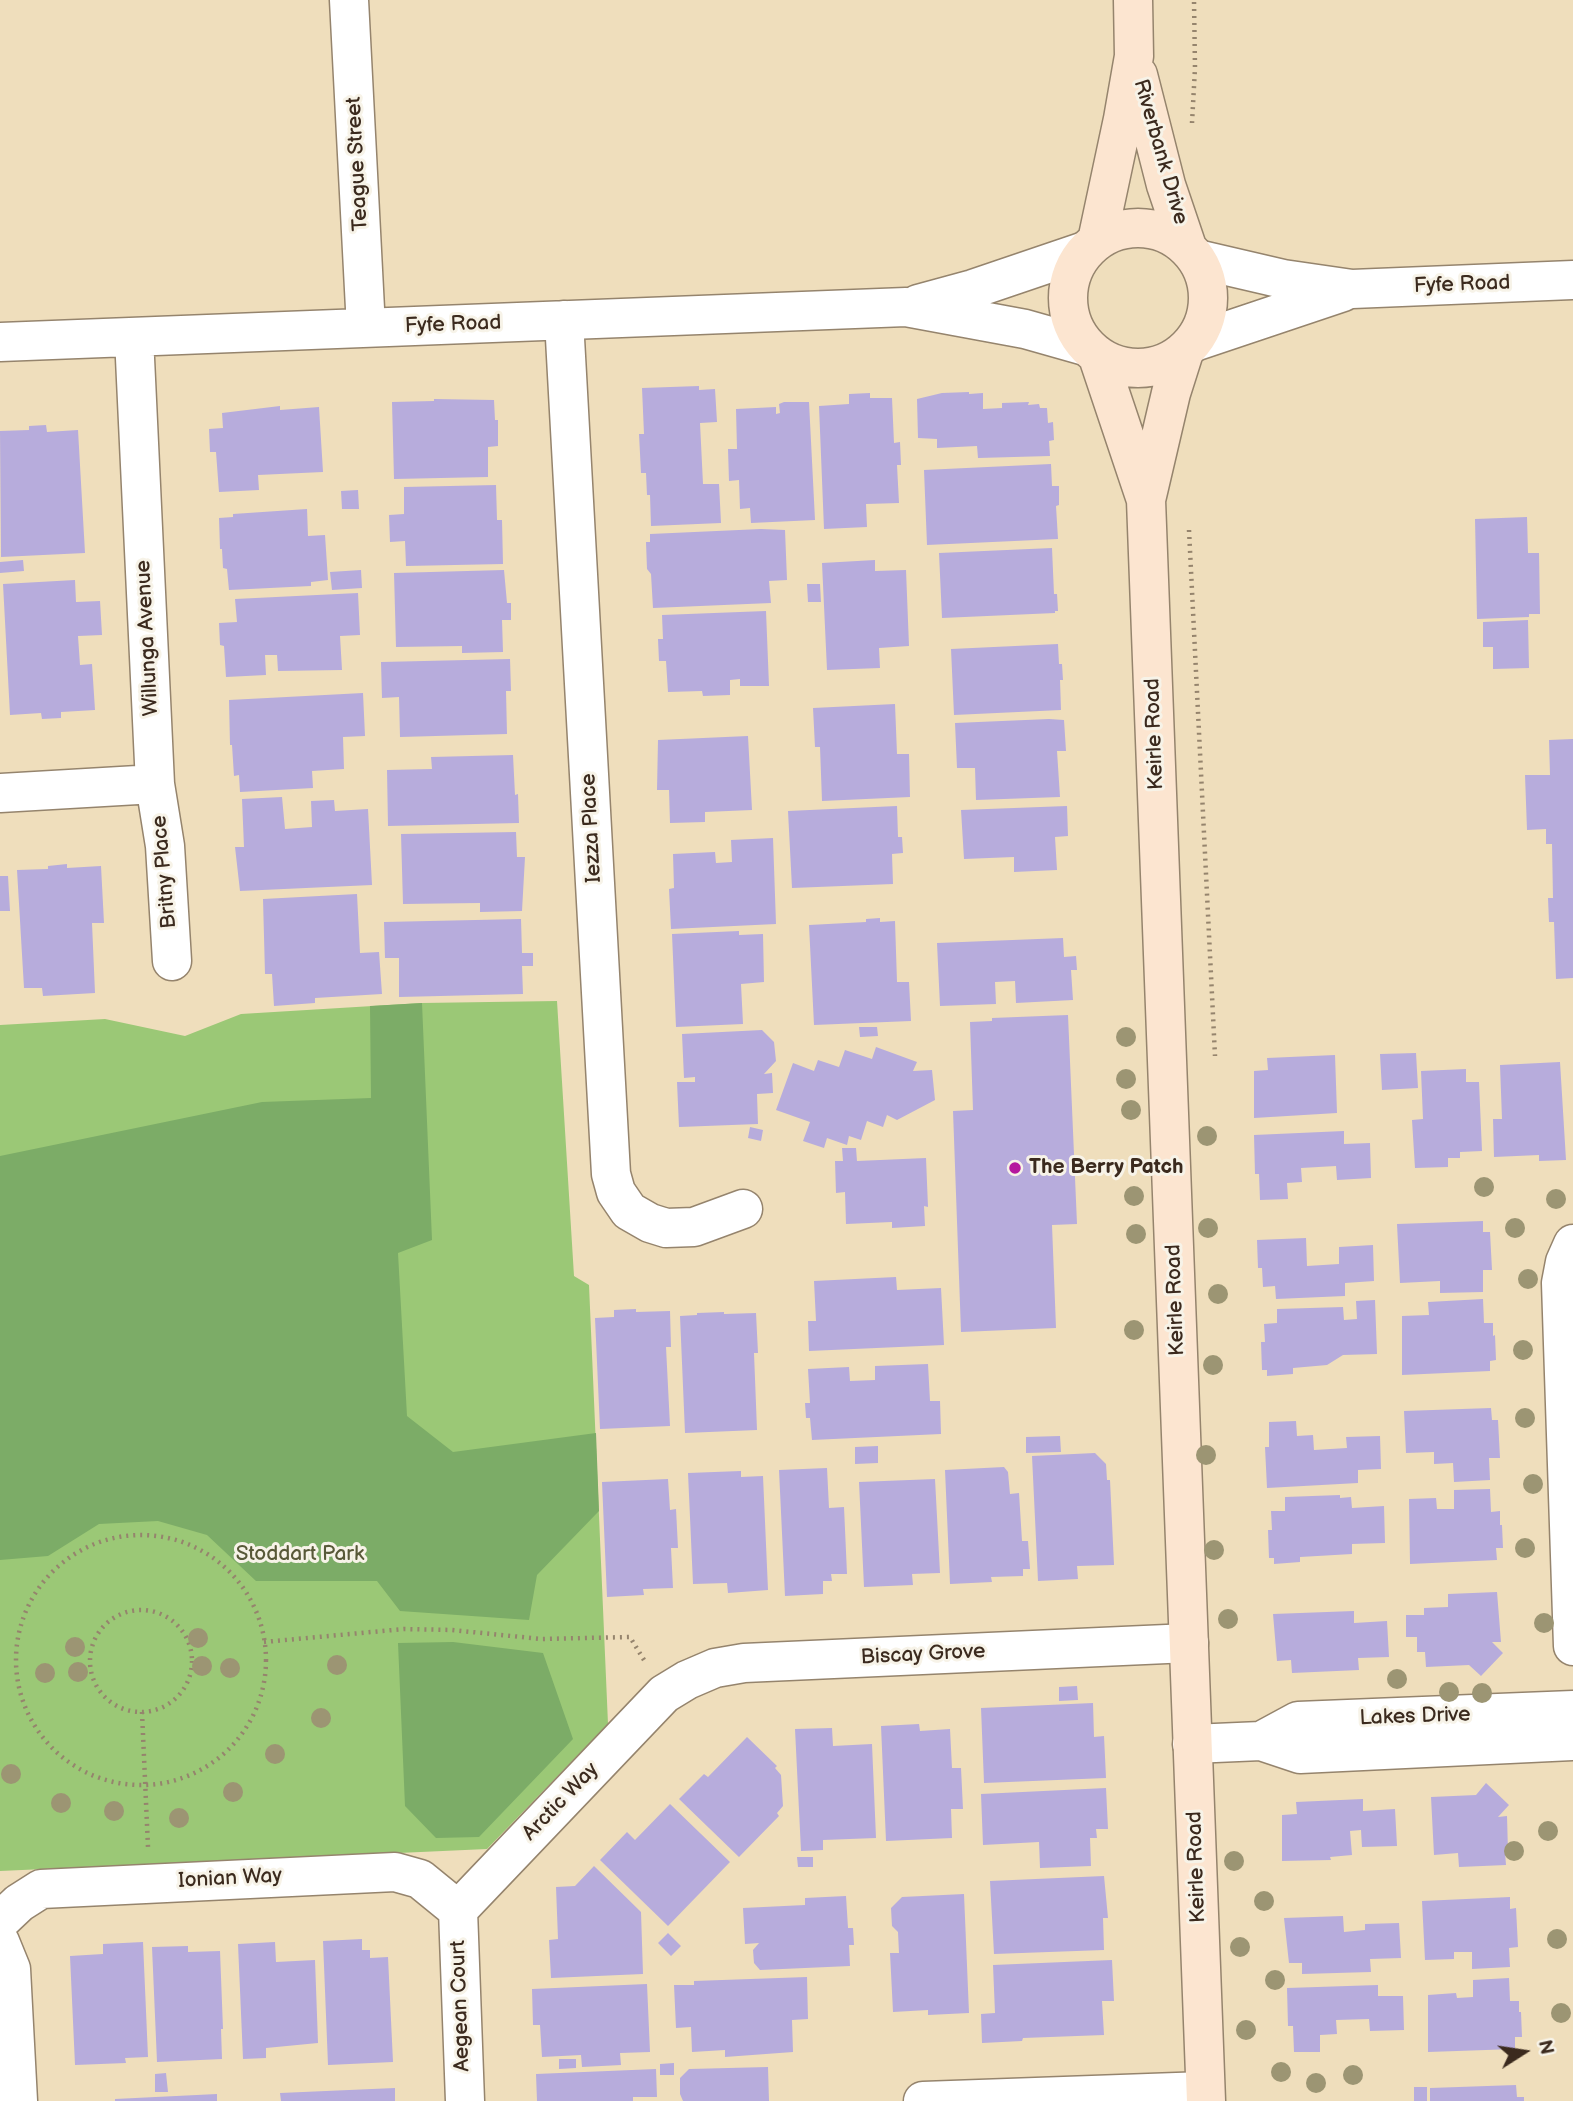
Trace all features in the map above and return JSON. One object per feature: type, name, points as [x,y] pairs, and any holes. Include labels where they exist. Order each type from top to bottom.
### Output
[{"type":"street","name":"Teague Street","points":[[349,0],[366,328]]},
{"type":"street","name":"Riverbank Drive","points":[[1091,246],[1121,130],[1134,56],[1133,0]]},
{"type":"street","name":"Riverbank Drive","points":[[1134,56],[1150,129],[1172,207],[1192,253]]},
{"type":"street","points":[[1133,227],[1153,229],[1171,236],[1192,253],[1206,279],[1209,301],[1205,322],[1189,347],[1164,364],[1142,369],[1119,367],[1092,351],[1074,328],[1068,309],[1068,288],[1074,268],[1091,246],[1114,231],[1133,227]]},
{"type":"street","name":"Fyfe Road","points":[[906,307],[973,289],[1091,246]]},
{"type":"street","name":"Fyfe Road","points":[[1192,253],[1283,279],[1352,289],[1573,280]]},
{"type":"street","name":"Fyfe Road","points":[[1189,347],[1249,322],[1352,289]]},
{"type":"street","name":"Fyfe Road","points":[[0,342],[906,307],[1025,329],[1092,351]]},
{"type":"street","name":"Iezza Place","points":[[564,320],[611,1174],[616,1192],[629,1211],[650,1223],[666,1228],[694,1227],[743,1209]]},
{"type":"street","name":"Willunga Avenue","points":[[134,337],[155,784]]},
{"type":"street","name":"Keirle Road","points":[[1189,347],[1168,407],[1146,500],[1206,2096]]},
{"type":"street","name":"Keirle Road","points":[[1092,351],[1146,500]]},
{"type":"street","points":[[0,793],[155,784]]},
{"type":"street","name":"Britny Place","points":[[155,784],[165,846],[172,961]]},
{"type":"street","points":[[1573,1244],[1564,1262],[1561,1283],[1573,1646]]},
{"type":"street","name":"Biscay Grove","points":[[664,1694],[715,1668],[744,1663],[1189,1643]]},
{"type":"street","name":"Arctic Way","points":[[457,1910],[664,1694]]},
{"type":"street","name":"Lakes Drive","points":[[1261,1741],[1298,1721],[1573,1710]]},
{"type":"street","name":"Lakes Drive","points":[[1192,1744],[1261,1741],[1300,1754],[1573,1741]]},
{"type":"street","name":"Ionian Way","points":[[0,1921],[19,1903],[41,1889],[396,1872],[420,1879],[457,1910]]},
{"type":"street","name":"Aegean Court","points":[[457,1910],[465,2101]]},
{"type":"street","points":[[0,1942],[11,1969],[18,2101]]},
{"type":"street","points":[[923,2101],[1206,2096]]},
{"type":"path","points":[[1192,137],[1194,0]]},
{"type":"path","points":[[1189,526],[1215,1056]]},
{"type":"path","points":[[148,1534],[176,1539],[203,1550],[226,1568],[245,1590],[258,1615],[264,1642],[265,1674],[259,1702],[245,1729],[226,1752],[203,1770],[175,1781],[146,1786],[117,1784],[89,1775],[64,1759],[29,1715],[19,1688],[15,1659],[19,1630],[29,1603],[45,1578],[66,1559],[91,1544],[119,1536],[148,1534]]},
{"type":"path","points":[[151,1611],[180,1627],[192,1658],[184,1689],[165,1705],[142,1712],[125,1709],[110,1702],[99,1689],[92,1673],[90,1656],[104,1625],[118,1615],[151,1611]]},
{"type":"path","points":[[264,1642],[404,1629],[452,1630],[541,1639],[630,1637],[664,1694]]},
{"type":"path","points":[[142,1712],[149,1883]]},
{"type":"green space","name":"Stoddart Park","points":[[557,1001],[574,1276],[589,1285],[608,1724],[487,1849],[0,1871],[0,1025],[105,1019],[185,1036],[241,1014],[422,1003]]},
{"type":"green space","points":[[422,1003],[432,1240],[398,1253],[407,1416],[453,1452],[596,1433],[599,1511],[537,1575],[529,1620],[400,1611],[377,1581],[256,1581],[207,1535],[158,1521],[99,1524],[48,1556],[0,1560],[0,1156],[262,1102],[371,1098],[370,1006]]},
{"type":"green space","points":[[453,1642],[543,1653],[573,1739],[479,1837],[436,1838],[405,1806],[398,1643]]},
{"type":"building","points":[[699,386],[699,390],[715,389],[717,422],[700,423],[703,484],[719,484],[721,523],[651,526],[646,473],[641,473],[639,434],[644,434],[642,388]]},
{"type":"building","points":[[870,393],[870,398],[892,398],[894,443],[900,442],[901,465],[897,465],[899,503],[866,504],[867,527],[824,529],[819,406],[849,404],[849,394]]},
{"type":"building","points":[[942,393],[983,393],[983,409],[1002,408],[1002,403],[1029,402],[1028,405],[1039,404],[1040,408],[1047,408],[1048,423],[1053,422],[1054,440],[1049,441],[1050,456],[978,458],[977,446],[937,448],[937,439],[918,438],[917,399]]},
{"type":"building","points":[[434,399],[494,400],[495,420],[498,420],[498,446],[488,447],[488,477],[394,479],[392,402]]},
{"type":"building","points":[[809,402],[815,520],[751,523],[750,508],[740,509],[739,480],[729,481],[728,449],[737,449],[736,409],[776,407],[776,414],[780,413],[779,404]]},
{"type":"building","points":[[280,406],[280,410],[319,407],[323,472],[258,475],[259,490],[219,492],[216,452],[210,452],[209,429],[223,428],[222,413]]},
{"type":"building","points":[[46,425],[47,432],[78,430],[85,553],[1,557],[0,431],[29,430],[29,426]]},
{"type":"building","points":[[1051,464],[1052,486],[1059,486],[1059,505],[1056,506],[1058,539],[927,545],[924,470]]},
{"type":"building","points":[[496,485],[497,520],[502,520],[503,564],[406,566],[405,541],[390,542],[389,515],[404,514],[404,487]]},
{"type":"building","points":[[358,490],[359,509],[342,509],[341,491]]},
{"type":"building","points":[[307,509],[308,536],[325,535],[328,580],[311,582],[311,586],[229,590],[227,569],[223,568],[220,549],[219,518],[233,517],[233,514]]},
{"type":"building","points":[[1527,517],[1528,553],[1539,553],[1540,614],[1529,614],[1529,617],[1477,619],[1475,519]]},
{"type":"building","points":[[785,530],[787,580],[769,581],[771,603],[653,608],[651,574],[647,569],[646,542],[650,542],[650,534]]},
{"type":"building","points":[[1052,548],[1054,594],[1057,594],[1058,611],[1055,613],[942,618],[939,553]]},
{"type":"building","points":[[23,560],[24,571],[0,573],[0,562]]},
{"type":"building","points":[[875,560],[875,571],[906,570],[909,646],[879,648],[880,668],[827,670],[822,563]]},
{"type":"building","points":[[361,570],[362,588],[332,590],[330,572]]},
{"type":"building","points":[[504,570],[507,603],[511,603],[511,620],[502,620],[503,652],[462,653],[462,646],[396,647],[394,573]]},
{"type":"building","points":[[75,580],[76,602],[100,601],[102,635],[78,636],[80,665],[92,664],[95,710],[61,712],[61,718],[42,719],[41,713],[10,715],[3,584]]},
{"type":"building","points":[[807,584],[820,584],[821,602],[808,602]]},
{"type":"building","points":[[358,593],[360,635],[340,636],[342,670],[278,671],[277,655],[265,655],[266,675],[226,677],[219,623],[237,622],[235,599]]},
{"type":"building","points":[[766,611],[769,686],[740,686],[740,679],[730,680],[730,695],[703,696],[702,691],[668,692],[666,661],[659,661],[658,639],[663,639],[662,615]]},
{"type":"building","points":[[1528,620],[1529,668],[1493,669],[1493,647],[1483,647],[1483,622]]},
{"type":"building","points":[[1058,644],[1063,680],[1060,680],[1061,710],[954,715],[951,649]]},
{"type":"building","points":[[510,659],[511,691],[506,691],[507,734],[400,737],[399,697],[382,698],[381,662]]},
{"type":"building","points":[[363,693],[365,736],[343,737],[344,769],[312,771],[313,788],[240,792],[239,775],[234,776],[230,745],[229,700]]},
{"type":"building","points":[[895,704],[897,754],[909,754],[910,797],[822,801],[820,747],[815,747],[813,708]]},
{"type":"building","points":[[1064,720],[1066,751],[1057,751],[1060,797],[976,800],[975,768],[957,768],[955,723]]},
{"type":"building","points":[[748,736],[752,810],[705,812],[705,822],[670,823],[669,790],[657,790],[658,740]]},
{"type":"building","points":[[1573,739],[1573,978],[1556,979],[1554,922],[1549,922],[1548,898],[1553,898],[1552,844],[1546,844],[1546,829],[1527,830],[1525,775],[1550,775],[1549,740]]},
{"type":"building","points":[[513,755],[519,823],[388,826],[387,770],[432,769],[431,757]]},
{"type":"building","points":[[282,797],[285,829],[312,827],[311,801],[334,800],[335,811],[368,809],[372,885],[240,891],[235,847],[244,847],[242,799]]},
{"type":"building","points":[[897,806],[898,837],[902,837],[903,853],[892,854],[893,884],[792,888],[788,811]]},
{"type":"building","points":[[1067,806],[1068,836],[1055,837],[1057,870],[1014,872],[1014,857],[964,859],[961,810]]},
{"type":"building","points":[[516,832],[517,857],[525,857],[522,911],[480,912],[480,903],[403,904],[401,834]]},
{"type":"building","points":[[773,838],[776,924],[671,929],[669,889],[674,888],[673,854],[715,852],[716,863],[732,862],[731,840]]},
{"type":"building","points":[[67,864],[67,868],[101,866],[104,923],[92,923],[95,993],[43,996],[42,988],[24,988],[17,870],[48,869],[48,866]]},
{"type":"building","points":[[0,876],[8,876],[10,911],[0,911]]},
{"type":"building","points":[[357,894],[360,953],[379,952],[382,994],[315,998],[315,1003],[274,1006],[272,974],[265,974],[263,899]]},
{"type":"building","points":[[880,918],[880,922],[895,921],[897,982],[909,982],[911,1021],[814,1025],[809,925],[866,922],[866,919]]},
{"type":"building","points":[[521,919],[522,953],[533,953],[533,966],[522,966],[523,994],[399,997],[399,958],[385,958],[384,922]]},
{"type":"building","points":[[739,931],[739,935],[763,934],[764,982],[741,984],[743,1024],[676,1027],[672,934]]},
{"type":"building","points":[[1063,938],[1064,957],[1076,956],[1077,970],[1071,970],[1073,1000],[1016,1003],[1015,981],[995,982],[996,1004],[940,1006],[937,943]]},
{"type":"building","name":"The Berry Patch","points":[[1068,1015],[1077,1224],[1052,1225],[1056,1328],[961,1332],[953,1111],[973,1110],[970,1022],[992,1021],[992,1018]]},
{"type":"building","points":[[859,1027],[877,1027],[878,1036],[860,1037]]},
{"type":"building","points":[[762,1030],[774,1042],[776,1061],[764,1074],[772,1073],[773,1093],[757,1094],[758,1124],[679,1127],[677,1082],[695,1082],[695,1077],[684,1078],[682,1034]]},
{"type":"building","points":[[876,1047],[917,1062],[913,1071],[932,1070],[935,1100],[897,1120],[887,1115],[883,1127],[867,1121],[861,1140],[849,1136],[847,1145],[827,1138],[824,1148],[803,1141],[810,1122],[776,1110],[793,1063],[814,1071],[818,1060],[839,1067],[845,1050],[872,1059]]},
{"type":"building","points":[[1416,1053],[1418,1088],[1382,1090],[1380,1054]]},
{"type":"building","points":[[1335,1055],[1337,1113],[1254,1118],[1254,1071],[1268,1070],[1267,1058]]},
{"type":"building","points":[[1560,1062],[1566,1160],[1539,1161],[1539,1155],[1494,1157],[1493,1119],[1502,1119],[1500,1065]]},
{"type":"building","points":[[1466,1069],[1466,1082],[1479,1082],[1482,1151],[1460,1152],[1460,1158],[1448,1158],[1448,1167],[1415,1168],[1412,1120],[1423,1119],[1421,1071]]},
{"type":"building","points":[[750,1127],[763,1130],[761,1141],[748,1138]]},
{"type":"building","points":[[1344,1131],[1344,1144],[1370,1143],[1371,1178],[1337,1180],[1336,1166],[1301,1168],[1302,1182],[1287,1183],[1288,1199],[1260,1200],[1259,1174],[1255,1174],[1254,1135]]},
{"type":"building","points":[[842,1148],[856,1148],[857,1161],[926,1158],[928,1207],[924,1206],[925,1226],[892,1228],[892,1222],[846,1224],[845,1192],[836,1193],[835,1161],[843,1161]]},
{"type":"building","points":[[1483,1221],[1483,1232],[1490,1232],[1492,1270],[1483,1270],[1483,1292],[1440,1293],[1440,1281],[1400,1283],[1397,1224]]},
{"type":"building","points":[[1306,1238],[1307,1266],[1339,1264],[1339,1247],[1373,1245],[1374,1281],[1345,1283],[1345,1296],[1276,1299],[1275,1286],[1263,1287],[1262,1268],[1258,1268],[1257,1240]]},
{"type":"building","points":[[896,1277],[897,1290],[941,1288],[944,1345],[809,1351],[808,1321],[816,1321],[814,1281]]},
{"type":"building","points":[[1483,1299],[1484,1323],[1493,1323],[1493,1336],[1495,1335],[1496,1360],[1490,1361],[1490,1371],[1402,1375],[1402,1316],[1429,1315],[1428,1302]]},
{"type":"building","points":[[1375,1300],[1377,1354],[1343,1355],[1327,1365],[1293,1368],[1293,1374],[1267,1376],[1267,1370],[1262,1370],[1261,1342],[1265,1342],[1264,1324],[1277,1323],[1277,1309],[1343,1307],[1344,1320],[1357,1319],[1356,1301]]},
{"type":"building","points":[[636,1309],[636,1312],[670,1311],[671,1347],[666,1347],[670,1426],[600,1429],[595,1318],[614,1317],[614,1310]]},
{"type":"building","points":[[724,1312],[756,1313],[758,1353],[754,1353],[757,1430],[685,1433],[680,1316]]},
{"type":"building","points":[[928,1364],[930,1401],[940,1401],[941,1434],[812,1440],[810,1418],[806,1418],[805,1403],[810,1403],[808,1369],[849,1367],[850,1381],[875,1380],[875,1366]]},
{"type":"building","points":[[1491,1408],[1492,1420],[1498,1420],[1500,1458],[1489,1458],[1490,1480],[1454,1482],[1453,1463],[1434,1464],[1434,1452],[1406,1453],[1404,1411]]},
{"type":"building","points":[[1296,1421],[1297,1436],[1313,1435],[1314,1450],[1347,1448],[1346,1437],[1380,1436],[1381,1469],[1358,1470],[1358,1483],[1267,1488],[1265,1447],[1269,1447],[1269,1422]]},
{"type":"building","points":[[1060,1436],[1061,1452],[1026,1453],[1026,1437]]},
{"type":"building","points":[[878,1446],[878,1463],[855,1464],[855,1447]]},
{"type":"building","points":[[1095,1453],[1106,1464],[1107,1480],[1110,1480],[1114,1565],[1077,1566],[1078,1579],[1038,1581],[1032,1456]]},
{"type":"building","points":[[1004,1467],[1008,1472],[1010,1494],[1019,1493],[1022,1541],[1028,1541],[1030,1569],[1023,1569],[1023,1576],[991,1577],[992,1582],[950,1584],[945,1470]]},
{"type":"building","points":[[827,1468],[829,1508],[844,1507],[847,1574],[831,1574],[832,1581],[823,1581],[823,1594],[785,1596],[779,1470]]},
{"type":"building","points":[[741,1471],[741,1477],[763,1476],[768,1590],[728,1593],[727,1583],[693,1584],[688,1473]]},
{"type":"building","points":[[668,1479],[670,1510],[676,1509],[678,1548],[671,1548],[673,1588],[643,1589],[644,1595],[607,1597],[602,1482]]},
{"type":"building","points":[[935,1479],[940,1573],[912,1574],[913,1585],[864,1587],[859,1482]]},
{"type":"building","points":[[1490,1489],[1491,1512],[1500,1511],[1502,1525],[1503,1548],[1496,1548],[1497,1560],[1410,1564],[1409,1499],[1436,1498],[1437,1509],[1454,1509],[1454,1490]]},
{"type":"building","points":[[1340,1495],[1340,1498],[1351,1497],[1352,1508],[1384,1506],[1385,1543],[1352,1544],[1352,1554],[1300,1557],[1300,1562],[1274,1564],[1274,1558],[1269,1558],[1268,1530],[1272,1530],[1271,1511],[1285,1511],[1285,1497]]},
{"type":"building","points":[[1497,1592],[1501,1642],[1492,1642],[1503,1653],[1481,1676],[1469,1665],[1426,1667],[1425,1652],[1417,1652],[1417,1637],[1406,1637],[1406,1615],[1424,1615],[1424,1608],[1448,1607],[1448,1594]]},
{"type":"building","points":[[1354,1611],[1354,1623],[1387,1621],[1389,1657],[1358,1658],[1359,1670],[1292,1673],[1291,1660],[1277,1661],[1273,1614]]},
{"type":"building","points":[[1077,1686],[1078,1700],[1059,1701],[1059,1687]]},
{"type":"building","points":[[1093,1703],[1094,1737],[1104,1736],[1106,1778],[984,1783],[981,1708]]},
{"type":"building","points":[[919,1724],[920,1731],[950,1729],[952,1768],[961,1768],[963,1809],[951,1809],[952,1838],[886,1841],[881,1726]]},
{"type":"building","points":[[832,1728],[833,1746],[872,1744],[876,1838],[823,1840],[823,1850],[801,1851],[795,1729]]},
{"type":"building","points":[[747,1737],[777,1766],[775,1768],[781,1775],[783,1806],[777,1813],[779,1816],[739,1857],[679,1799],[704,1774],[708,1777]]},
{"type":"building","points":[[1486,1783],[1509,1805],[1498,1817],[1507,1816],[1506,1865],[1459,1867],[1458,1853],[1434,1855],[1431,1797],[1476,1795]]},
{"type":"building","points":[[1106,1788],[1108,1829],[1096,1829],[1097,1838],[1090,1838],[1091,1866],[1040,1868],[1039,1842],[983,1845],[981,1794]]},
{"type":"building","points":[[1363,1799],[1363,1811],[1395,1809],[1397,1846],[1362,1847],[1361,1830],[1350,1831],[1352,1855],[1330,1857],[1331,1860],[1282,1861],[1282,1815],[1297,1814],[1296,1802]]},
{"type":"building","points":[[670,1804],[730,1862],[668,1926],[600,1860],[627,1832],[635,1840]]},
{"type":"building","points":[[797,1857],[813,1857],[813,1867],[798,1867]]},
{"type":"building","points":[[594,1866],[641,1912],[643,1974],[551,1978],[549,1940],[558,1939],[556,1887],[575,1886]]},
{"type":"building","points":[[1104,1876],[1108,1918],[1103,1918],[1104,1950],[994,1954],[990,1881]]},
{"type":"building","points":[[964,1894],[969,2013],[928,2015],[928,2010],[893,2012],[890,1953],[899,1953],[898,1932],[892,1926],[891,1908],[902,1897]]},
{"type":"building","points":[[846,1896],[848,1928],[853,1928],[854,1945],[849,1945],[850,1966],[760,1970],[754,1963],[753,1950],[759,1943],[745,1944],[743,1908],[805,1905],[805,1898]]},
{"type":"building","points":[[1510,1897],[1510,1909],[1516,1908],[1518,1947],[1509,1948],[1510,1967],[1472,1969],[1472,1952],[1454,1952],[1454,1959],[1425,1960],[1422,1901]]},
{"type":"building","points":[[1343,1916],[1344,1932],[1365,1930],[1365,1924],[1399,1923],[1401,1958],[1370,1959],[1371,1972],[1302,1974],[1302,1963],[1289,1963],[1284,1918]]},
{"type":"building","points":[[668,1933],[681,1946],[671,1956],[658,1943]]},
{"type":"building","points":[[362,1939],[362,1950],[370,1950],[370,1958],[388,1957],[393,2062],[328,2065],[323,1941]]},
{"type":"building","points":[[143,1942],[148,2057],[125,2058],[126,2063],[75,2065],[70,1956],[103,1954],[103,1944]]},
{"type":"building","points":[[275,1942],[276,1962],[315,1960],[318,2043],[266,2048],[266,2058],[243,2059],[238,1944]]},
{"type":"building","points":[[188,1946],[188,1952],[220,1951],[222,2059],[157,2062],[152,1947]]},
{"type":"building","points":[[1112,1960],[1114,2001],[1102,2001],[1104,2035],[1023,2038],[1022,2041],[982,2043],[981,2014],[995,2013],[993,1965]]},
{"type":"building","points":[[807,1977],[808,2019],[792,2020],[793,2052],[725,2057],[725,2050],[692,2052],[691,2027],[676,2028],[674,1985],[694,1985],[694,1981]]},
{"type":"building","points":[[1509,1978],[1510,2001],[1519,2001],[1521,2012],[1522,2037],[1515,2037],[1515,2049],[1428,2052],[1428,1995],[1456,1993],[1457,1998],[1473,1997],[1473,1980]]},
{"type":"building","points":[[647,1984],[650,2052],[620,2053],[621,2065],[582,2067],[581,2055],[542,2057],[540,2025],[533,2025],[532,1989]]},
{"type":"building","points":[[1378,1985],[1378,1996],[1403,1996],[1404,2030],[1370,2031],[1369,2019],[1336,2020],[1337,2034],[1320,2035],[1320,2052],[1294,2052],[1293,2026],[1288,2026],[1287,1988]]},
{"type":"building","points":[[559,2059],[576,2059],[576,2068],[559,2069]]},
{"type":"building","points":[[674,2063],[674,2075],[660,2075],[660,2064]]},
{"type":"building","points":[[768,2067],[769,2101],[683,2101],[680,2094],[680,2078],[689,2069]]},
{"type":"building","points":[[656,2069],[657,2097],[633,2097],[633,2101],[537,2101],[536,2074]]},
{"type":"building","points":[[166,2073],[168,2092],[155,2092],[155,2074]]},
{"type":"building","points":[[1516,2085],[1517,2097],[1524,2097],[1524,2101],[1430,2101],[1430,2088]]},
{"type":"building","points":[[1414,2087],[1427,2087],[1427,2101],[1414,2101]]},
{"type":"building","points":[[395,2088],[395,2101],[281,2101],[280,2093]]},
{"type":"building","points":[[217,2094],[217,2101],[115,2101],[115,2099]]},
{"type":"place","name":"The Berry Patch","points":[[1015,1168]]}]
